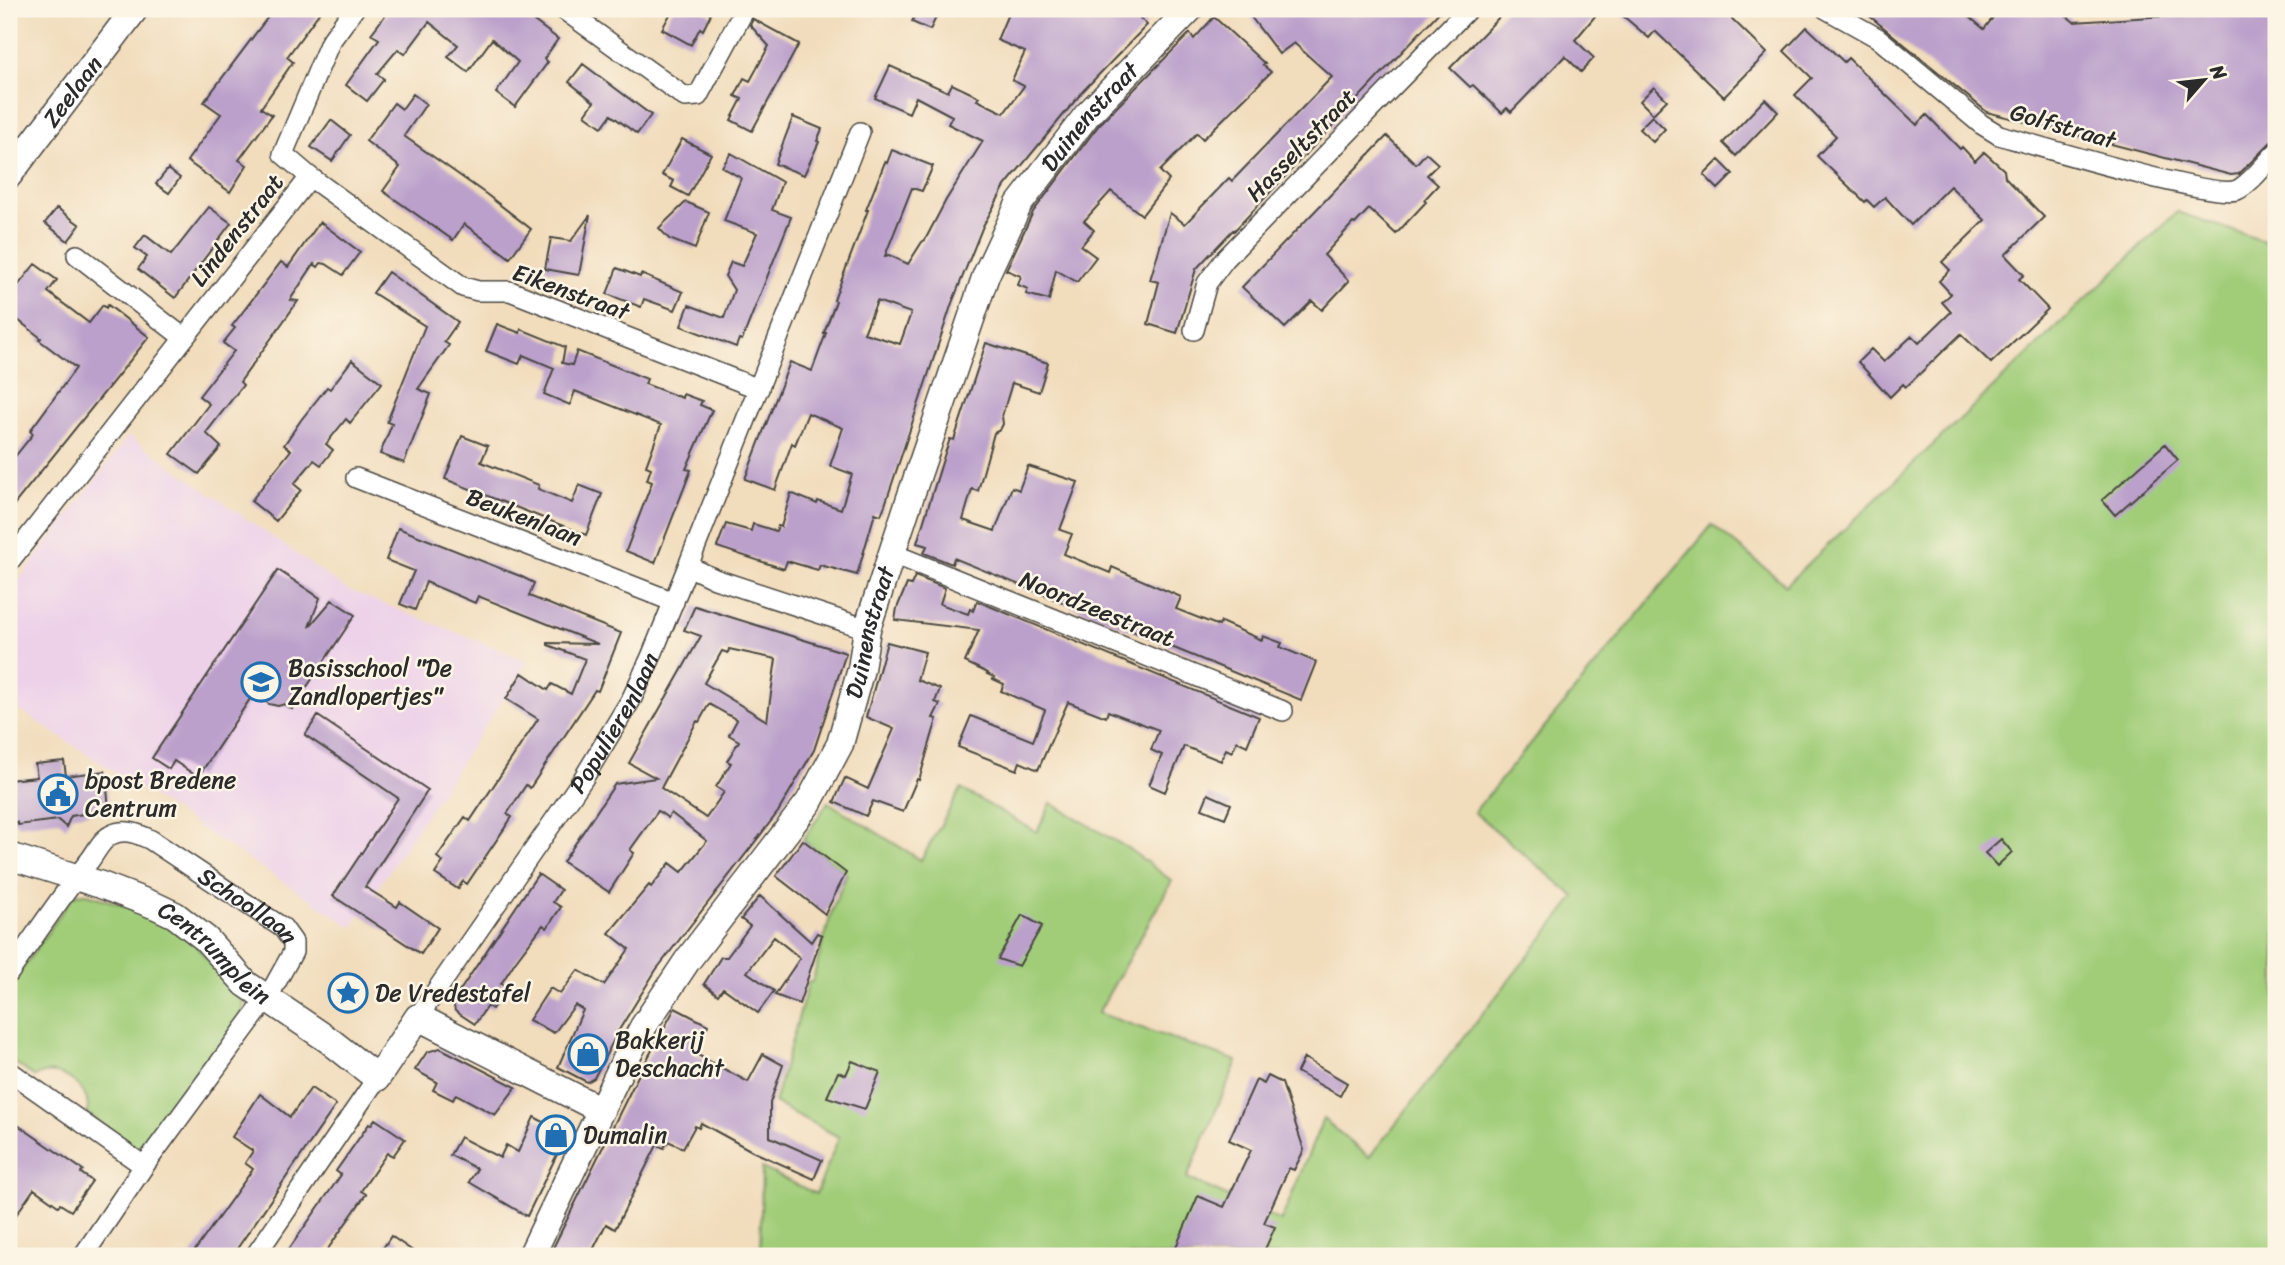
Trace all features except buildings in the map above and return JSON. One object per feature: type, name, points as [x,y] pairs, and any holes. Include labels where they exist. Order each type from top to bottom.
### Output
[{"type":"street","name":"Zeelaan","points":[[9,172],[135,9]]},
{"type":"street","name":"Lindenstraat","points":[[13,549],[310,177],[283,155],[330,42],[354,9]]},
{"type":"street","points":[[563,9],[685,97],[698,96],[745,9]]},
{"type":"street","name":"Duinenstraat","points":[[531,1256],[643,1027],[687,961],[796,820],[823,778],[839,744],[851,706],[867,629],[891,553],[982,287],[1018,204],[1167,18],[1190,9]]},
{"type":"street","name":"Hasseltstraat","points":[[1194,330],[1207,283],[1225,258],[1468,9]]},
{"type":"street","name":"Golfstraat","points":[[1826,9],[1878,37],[1981,124],[1999,135],[2145,175],[2225,192],[2240,189],[2276,153]]},
{"type":"street","name":"Populierenlaan","points":[[255,1256],[583,779],[632,698],[674,603],[860,132]]},
{"type":"street","name":"Eikenstraat","points":[[310,177],[463,287],[478,291],[510,291],[759,389]]},
{"type":"street","points":[[76,255],[184,338]]},
{"type":"street","name":"Beukenlaan","points":[[356,478],[674,603]]},
{"type":"street","name":"Noordzeestraat","points":[[891,553],[1283,711]]},
{"type":"street","points":[[688,566],[715,579],[867,629]]},
{"type":"street","name":"Schoollaan","points":[[75,876],[109,836],[121,832],[137,833],[151,841],[282,928],[293,942],[292,952],[268,997]]},
{"type":"street","name":"Centrumplein","points":[[9,856],[138,898],[175,915],[206,939],[246,984],[268,997],[144,1166],[83,1256]]},
{"type":"street","points":[[9,974],[75,876]]},
{"type":"street","points":[[268,997],[377,1077]]},
{"type":"street","points":[[418,1017],[601,1110]]},
{"type":"street","points":[[9,1071],[144,1166]]},
{"type":"shaded area","name":"Basisschool \"De Zandlopertjes\"","points":[[129,436],[346,589],[528,661],[352,927],[9,703],[9,593]]},
{"type":"green space","points":[[2177,212],[2276,245],[2276,1256],[760,1256],[762,1168],[816,1194],[839,1137],[774,1103],[809,981],[812,982],[833,907],[847,874],[803,840],[828,802],[921,860],[961,789],[1037,832],[1051,803],[1129,849],[1172,881],[1098,1013],[1237,1061],[1187,1178],[1281,1221],[1323,1119],[1369,1157],[1575,897],[1474,812],[1712,525],[1786,585]]},
{"type":"green space","points":[[81,894],[154,915],[194,943],[244,1003],[242,1018],[150,1146],[135,1147],[87,1113],[85,1095],[72,1080],[53,1073],[35,1077],[9,1059],[9,988],[73,896]]},
{"type":"place","name":"Basisschool \"De Zandlopertjes\"","points":[[261,682]]},
{"type":"place","name":"bpost Bredene Centrum","points":[[58,794]]},
{"type":"place","name":"De Vredestafel","points":[[348,993]]},
{"type":"place","name":"Bakkerij Deschacht","points":[[588,1054]]},
{"type":"place","name":"Dumalin","points":[[556,1135]]}]
